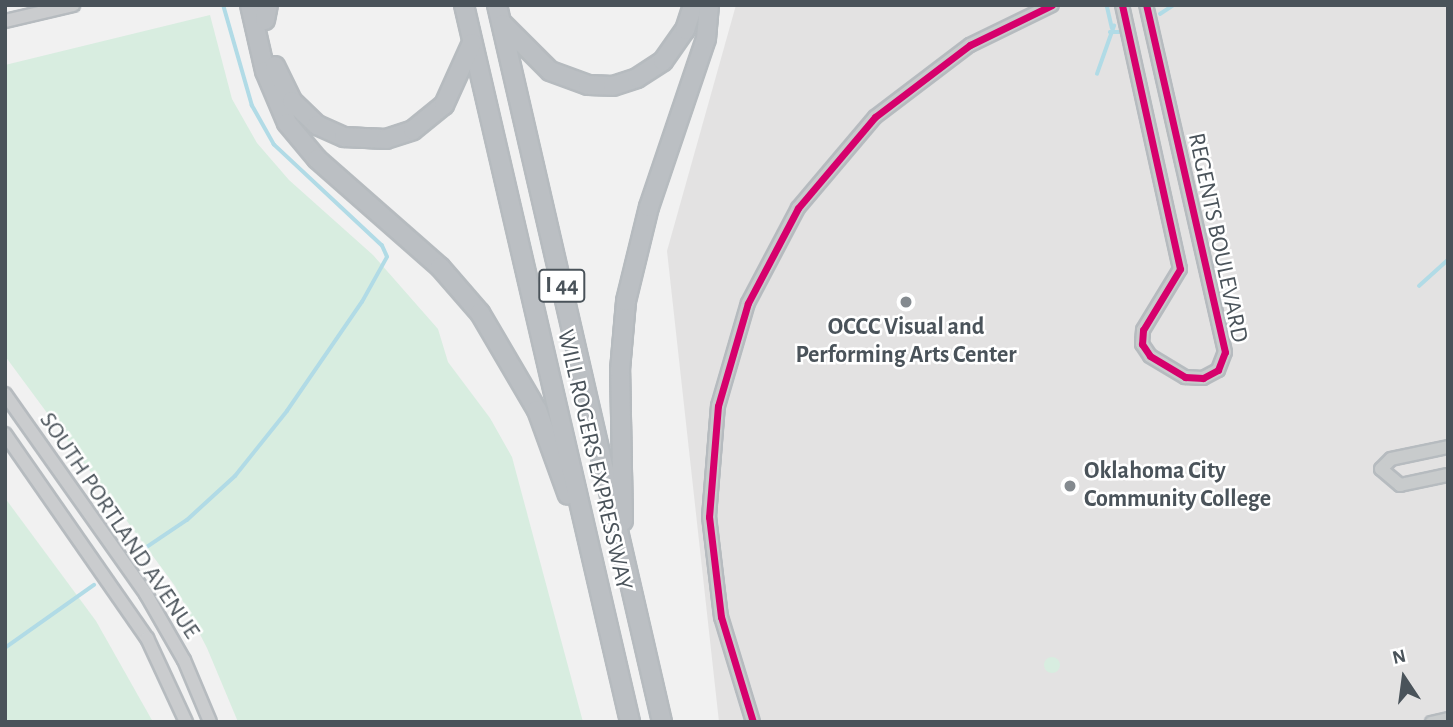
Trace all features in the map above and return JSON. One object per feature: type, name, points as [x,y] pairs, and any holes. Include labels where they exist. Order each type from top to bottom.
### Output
[{"type":"highway","points":[[250,5],[272,92],[300,141],[440,267],[502,345],[537,410],[594,567]]},
{"type":"highway","name":"WILL ROGERS EXPRESSWAY","points":[[464,5],[630,722]]},
{"type":"highway","points":[[499,14],[550,71],[587,85],[613,86],[637,78],[663,61],[685,30],[692,5]]},
{"type":"highway","points":[[623,551],[620,370],[626,302],[649,207],[706,39],[709,5]]},
{"type":"highway","points":[[264,10],[276,67],[292,101],[317,125],[360,140],[401,135],[436,114],[451,95],[472,43]]},
{"type":"highway","name":"WILL ROGERS EXPRESSWAY","points":[[499,14],[662,722]]},
{"type":"main road","points":[[5,21],[73,5]]},
{"type":"main road","name":"SOUTH PORTLAND AVENUE","points":[[5,394],[146,594],[184,660],[210,722]]},
{"type":"main road","name":"SOUTH PORTLAND AVENUE","points":[[5,434],[141,628],[186,722]]},
{"type":"street","points":[[753,722],[721,617],[709,517],[718,406],[748,303],[798,208],[875,117],[970,45],[1052,5]]},
{"type":"street","name":"REGENTS BOULEVARD","points":[[1122,5],[1180,269],[1143,330],[1142,344],[1150,355],[1185,377],[1203,378],[1218,370],[1224,348],[1146,5]]},
{"type":"street","points":[[1448,447],[1391,459],[1381,469],[1400,485],[1448,475]]},
{"type":"street","points":[[1431,722],[1448,718]]},
{"type":"shaded area","name":"Oklahoma City Community College","points":[[736,5],[1448,5],[1448,722],[719,722],[667,251]]},
{"type":"green space","points":[[210,15],[232,99],[257,143],[289,180],[373,255],[438,329],[448,362],[490,418],[512,457],[583,722],[238,722],[207,648],[175,586],[5,356],[5,65]]},
{"type":"green space","points":[[5,498],[96,621],[153,722],[5,722]]},
{"type":"green space","points":[[1052,657],[1058,659],[1058,671],[1052,673],[1046,671],[1044,665],[1046,659]]},
{"type":"waterway","points":[[138,553],[187,520],[235,476],[287,411],[362,302],[387,257],[382,246],[274,145],[252,106],[223,5]]},
{"type":"waterway","points":[[1107,5],[1112,27]]},
{"type":"waterway","points":[[1160,14],[1174,5]]},
{"type":"waterway","points":[[1097,74],[1114,26]]},
{"type":"waterway","points":[[1110,32],[1121,32]]},
{"type":"waterway","points":[[1419,286],[1448,260]]},
{"type":"waterway","points":[[5,648],[94,585]]},
{"type":"cycle path","points":[[753,722],[721,617],[709,517],[718,406],[748,303],[798,208],[875,117],[970,45],[1052,5]]},
{"type":"cycle path","points":[[1122,5],[1180,269],[1143,330],[1142,344],[1150,356],[1185,377],[1203,378],[1218,370],[1225,352],[1146,5]]},
{"type":"place","name":"OCCC Visual and Performing Arts Center","points":[[906,302]]},
{"type":"place","name":"Oklahoma City Community College","points":[[1070,486]]}]
